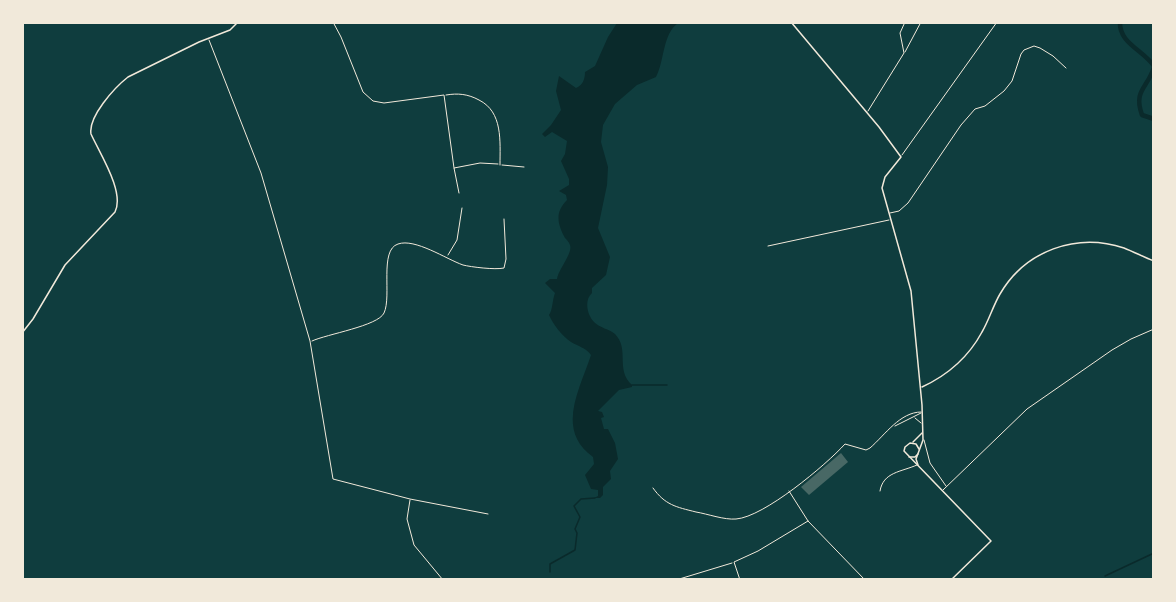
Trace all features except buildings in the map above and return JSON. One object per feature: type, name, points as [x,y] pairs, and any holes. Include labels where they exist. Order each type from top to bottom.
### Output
[{"type":"street","points":[[22,333],[33,319],[65,265],[116,212],[118,207],[118,192],[91,134],[92,118],[120,83],[128,77],[230,30],[238,22]]},
{"type":"street","points":[[333,22],[363,92],[373,101],[384,104],[464,94],[492,108],[500,136],[500,165]]},
{"type":"street","points":[[791,22],[901,156]]},
{"type":"street","points":[[904,22],[900,33],[904,53]]},
{"type":"street","points":[[867,112],[921,22]]},
{"type":"street","points":[[946,486],[930,463],[923,437],[921,387],[911,288],[882,185],[997,22]]},
{"type":"street","points":[[209,38],[261,173],[310,342],[333,479],[410,499],[488,514]]},
{"type":"street","points":[[889,214],[899,211],[908,203],[975,109],[985,106],[1008,86],[1024,50],[1034,46],[1040,48],[1066,68]]},
{"type":"street","points":[[444,95],[459,193]]},
{"type":"street","points":[[454,168],[480,163],[524,167]]},
{"type":"street","points":[[447,257],[457,240],[462,208]]},
{"type":"street","points":[[310,342],[372,322],[382,316],[387,303],[388,256],[394,245],[408,243],[466,266],[504,268],[506,255],[504,219]]},
{"type":"street","points":[[768,246],[891,219]]},
{"type":"street","points":[[921,387],[950,371],[966,355],[982,331],[1006,285],[1022,267],[1042,254],[1064,246],[1088,242],[1124,248],[1154,261]]},
{"type":"street","points":[[942,490],[1027,409],[1118,346],[1154,329]]},
{"type":"street","points":[[894,426],[922,412]]},
{"type":"street","points":[[653,488],[666,503],[735,519],[747,517],[789,491],[821,467],[845,444],[866,450],[906,415],[922,412]]},
{"type":"street","points":[[914,418],[922,424]]},
{"type":"street","points":[[922,429],[919,438],[905,447],[904,451],[991,541],[952,579]]},
{"type":"street","points":[[908,457],[912,458],[918,452],[923,437]]},
{"type":"street","points":[[912,443],[917,445],[918,465]]},
{"type":"street","points":[[880,491],[882,481],[889,475],[918,465]]},
{"type":"street","points":[[789,491],[808,521],[865,579]]},
{"type":"street","points":[[410,499],[407,519],[414,545],[418,553],[443,579]]},
{"type":"street","points":[[676,579],[734,562],[758,551],[808,521]]},
{"type":"street","points":[[734,562],[740,579]]},
{"type":"water","points":[[617,23],[678,23],[666,41],[656,77],[637,85],[615,104],[603,125],[601,142],[608,167],[607,185],[598,228],[610,257],[606,275],[592,288],[587,308],[594,322],[613,332],[619,340],[622,346],[624,373],[632,387],[619,390],[598,411],[602,412],[604,417],[601,418],[604,429],[608,429],[615,443],[618,459],[610,471],[611,479],[603,487],[603,495],[600,498],[594,498],[598,496],[598,490],[591,489],[585,475],[594,464],[593,457],[582,446],[575,434],[573,422],[577,395],[591,355],[571,342],[553,322],[549,315],[555,293],[545,283],[550,279],[557,279],[570,248],[558,218],[560,209],[567,200],[566,195],[559,191],[569,185],[569,179],[561,161],[565,154],[567,141],[552,132],[545,137],[542,134],[561,110],[556,91],[559,76],[576,88],[580,85],[585,72],[595,66]]},
{"type":"waterway","points":[[1120,22],[1127,41],[1154,66]]},
{"type":"waterway","points":[[1154,67],[1139,100],[1142,115],[1154,119]]},
{"type":"waterway","points":[[632,385],[667,385]]},
{"type":"waterway","points":[[550,572],[550,564],[575,550],[577,533],[575,529],[580,517],[574,506],[581,499],[595,498]]},
{"type":"waterway","points":[[1105,576],[1154,553]]}]
